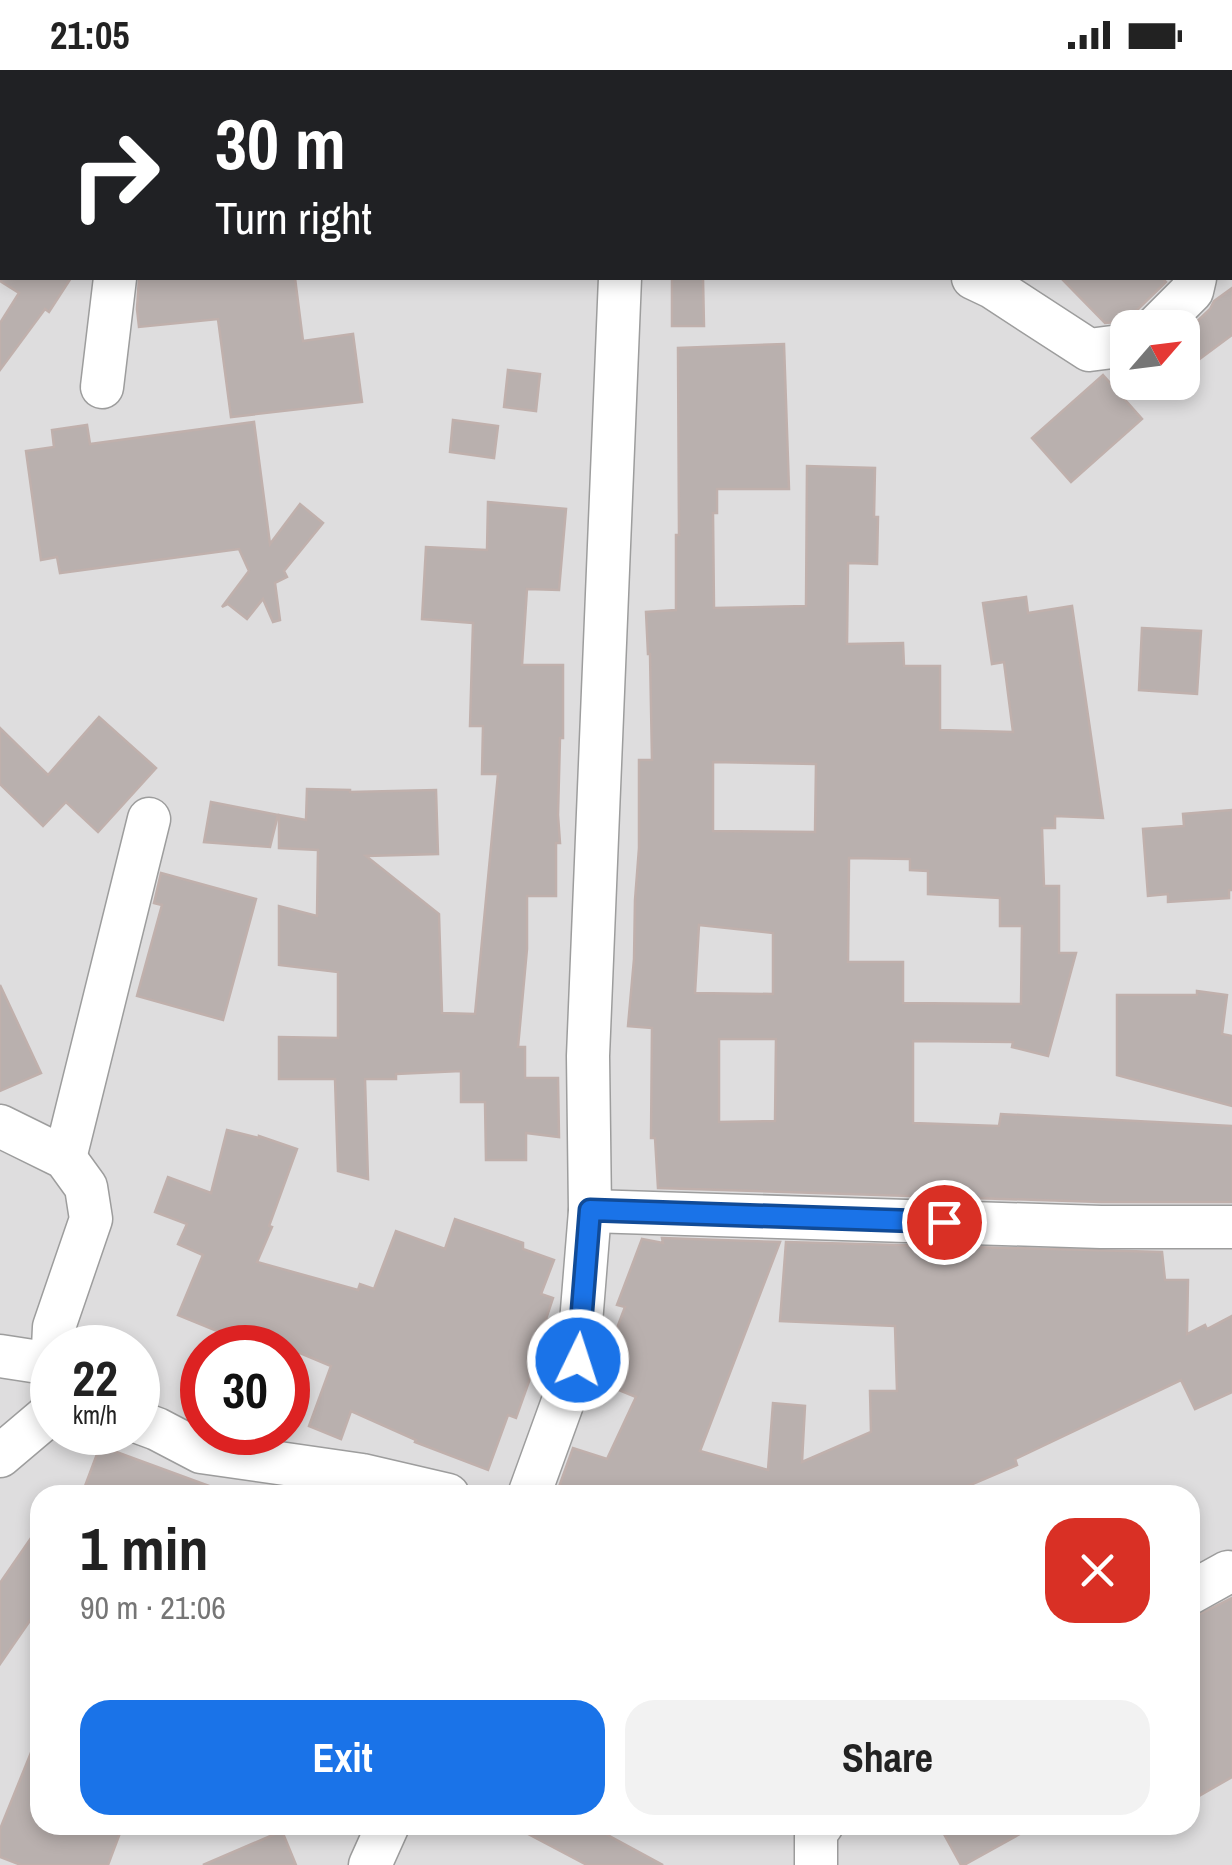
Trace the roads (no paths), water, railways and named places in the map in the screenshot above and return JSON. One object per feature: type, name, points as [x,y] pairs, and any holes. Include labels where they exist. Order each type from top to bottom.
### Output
[{"type":"street","points":[[102,388],[114,280]]},
{"type":"street","points":[[533,1485],[578,1360],[590,1210],[588,1056],[620,280]]},
{"type":"street","points":[[977,280],[1089,350],[1110,347]]},
{"type":"street","points":[[1173,310],[1192,290],[1194,280]]},
{"type":"street","points":[[65,1158],[149,819]]},
{"type":"street","points":[[0,1126],[65,1158],[86,1187],[91,1218],[55,1325]]},
{"type":"street","points":[[590,1210],[1081,1227],[1232,1227]]},
{"type":"street","points":[[0,1356],[30,1361]]},
{"type":"street","points":[[0,1456],[30,1431]]},
{"type":"street","points":[[160,1431],[201,1452],[362,1474],[407,1485]]},
{"type":"street","points":[[1200,1588],[1228,1572]]},
{"type":"street","points":[[370,1865],[384,1835]]},
{"type":"street","points":[[816,1835],[816,1865]]}]
